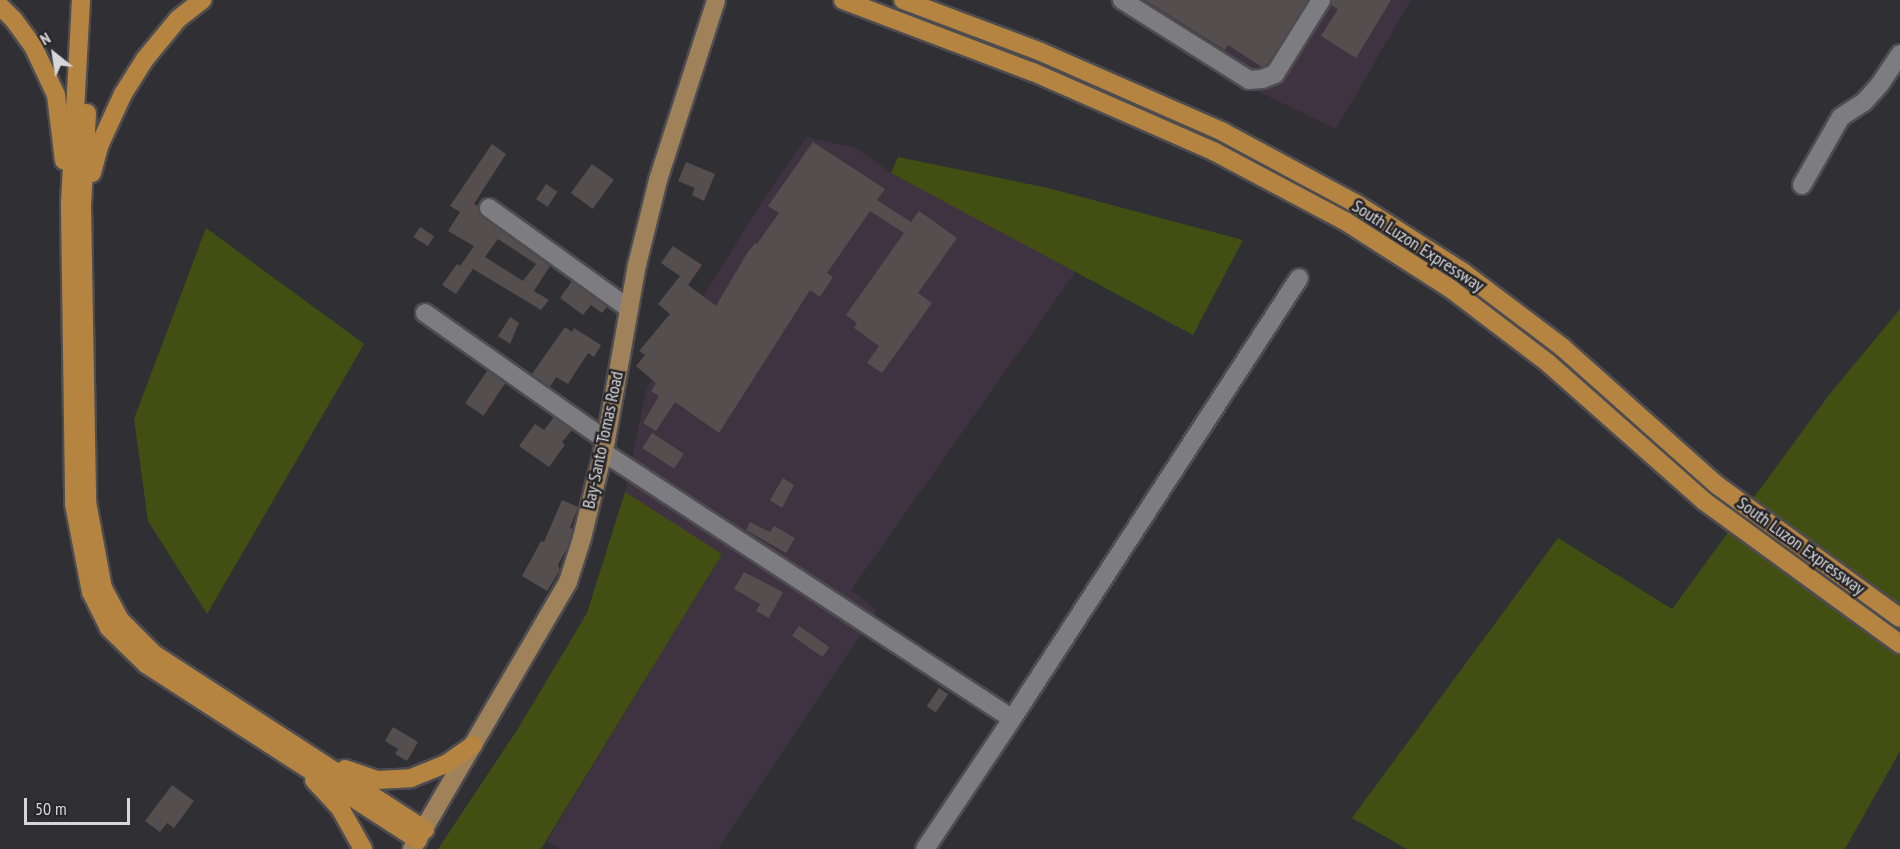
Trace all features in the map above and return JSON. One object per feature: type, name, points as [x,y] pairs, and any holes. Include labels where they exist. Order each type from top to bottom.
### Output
[{"type":"highway","points":[[81,0],[76,206],[74,504],[91,592],[110,628],[146,664],[418,840]]},
{"type":"highway","points":[[93,0],[76,206],[87,502],[103,588],[120,620],[154,654],[318,759],[418,840]]},
{"type":"highway","points":[[76,206],[100,144],[123,94],[145,59],[178,19],[202,0]]},
{"type":"highway","name":"South Luzon Expressway","points":[[843,0],[1033,72],[1215,152],[1345,221],[1451,290],[1513,336],[1548,363],[1704,501],[1900,644]]},
{"type":"highway","name":"South Luzon Expressway","points":[[903,0],[1041,52],[1223,132],[1355,203],[1463,272],[1553,340],[1717,485],[1900,618]]},
{"type":"highway","points":[[0,6],[14,20],[33,46],[56,95],[76,206]]},
{"type":"highway","points":[[318,759],[377,780],[411,778],[446,764],[472,745]]},
{"type":"highway","points":[[294,759],[340,808],[363,849]]},
{"type":"main road","name":"Bay-Santo Tomas Road","points":[[418,840],[568,582],[582,538],[605,446],[628,308],[670,136],[716,0]]},
{"type":"street","points":[[1122,0],[1249,80],[1262,79],[1275,74],[1321,0]]},
{"type":"street","points":[[1802,185],[1841,117],[1864,102],[1880,84],[1900,54]]},
{"type":"street","points":[[489,208],[628,308]]},
{"type":"street","points":[[925,849],[1299,278]]},
{"type":"street","points":[[425,313],[605,446],[1012,719]]},
{"type":"shaded area","points":[[1107,0],[1411,0],[1336,129],[1213,70]]},
{"type":"shaded area","points":[[807,137],[856,148],[891,173],[1076,271],[851,590],[877,610],[718,849],[560,849],[547,841],[721,555],[625,492],[647,387],[765,197]]},
{"type":"green space","points":[[898,157],[1048,188],[1243,240],[1193,335],[891,173]]},
{"type":"green space","points":[[206,228],[364,344],[207,614],[148,521],[134,419]]},
{"type":"green space","points":[[1900,309],[1900,751],[1845,849],[1407,849],[1352,818],[1558,538],[1672,609],[1829,395]]},
{"type":"green space","points":[[625,492],[722,554],[541,849],[438,849],[519,727],[587,613]]},
{"type":"building","points":[[1145,0],[1308,0],[1267,65],[1262,67],[1228,45],[1225,50]]},
{"type":"building","points":[[1332,0],[1391,0],[1356,58],[1321,36],[1338,9],[1331,5]]},
{"type":"building","points":[[813,142],[885,189],[877,200],[911,222],[919,211],[957,238],[918,293],[932,303],[882,373],[867,363],[879,346],[854,328],[857,323],[846,315],[904,233],[870,211],[827,273],[833,277],[820,297],[810,290],[719,433],[675,402],[656,431],[643,423],[659,396],[651,391],[656,383],[636,366],[645,355],[639,351],[670,314],[658,304],[680,276],[661,263],[673,246],[702,265],[688,285],[716,306],[746,255],[755,243],[757,244],[779,213],[768,206]]},
{"type":"building","points":[[492,144],[506,154],[474,204],[478,206],[482,217],[550,266],[534,291],[549,300],[541,310],[473,269],[456,294],[442,285],[457,264],[460,266],[474,246],[448,231],[460,212],[450,206]],"holes":[[[498,239],[536,264],[523,281],[485,257]]]},
{"type":"building","points":[[686,162],[715,174],[704,201],[692,195],[695,188],[678,181]]},
{"type":"building","points":[[592,164],[614,180],[593,209],[571,193]]},
{"type":"building","points":[[546,184],[558,192],[548,207],[536,199]]},
{"type":"building","points":[[420,227],[434,236],[428,246],[413,237]]},
{"type":"building","points":[[572,281],[607,307],[602,313],[591,305],[583,315],[560,298]]},
{"type":"building","points":[[510,317],[519,323],[510,344],[498,336]]},
{"type":"building","points":[[565,327],[572,332],[574,328],[601,345],[594,357],[588,353],[568,384],[556,377],[550,387],[532,374]]},
{"type":"building","points":[[487,371],[505,383],[483,416],[465,403]]},
{"type":"building","points":[[554,417],[572,430],[562,442],[565,445],[549,467],[519,446],[535,424],[544,430]]},
{"type":"building","points":[[652,433],[684,454],[674,469],[642,448]]},
{"type":"building","points":[[783,478],[794,485],[782,508],[770,500]]},
{"type":"building","points":[[562,500],[578,507],[570,528],[573,529],[567,548],[558,565],[560,570],[547,591],[522,576],[541,541],[544,542]]},
{"type":"building","points":[[750,522],[770,532],[774,526],[795,538],[786,553],[746,530]]},
{"type":"building","points":[[744,572],[783,592],[769,618],[756,611],[760,604],[734,589]]},
{"type":"building","points":[[799,626],[829,647],[822,657],[792,636]]},
{"type":"building","points":[[939,688],[948,694],[936,712],[927,706]]},
{"type":"building","points":[[393,727],[418,742],[407,761],[395,754],[398,749],[385,741]]},
{"type":"building","points":[[172,785],[194,801],[174,828],[167,823],[160,832],[145,821]]}]
